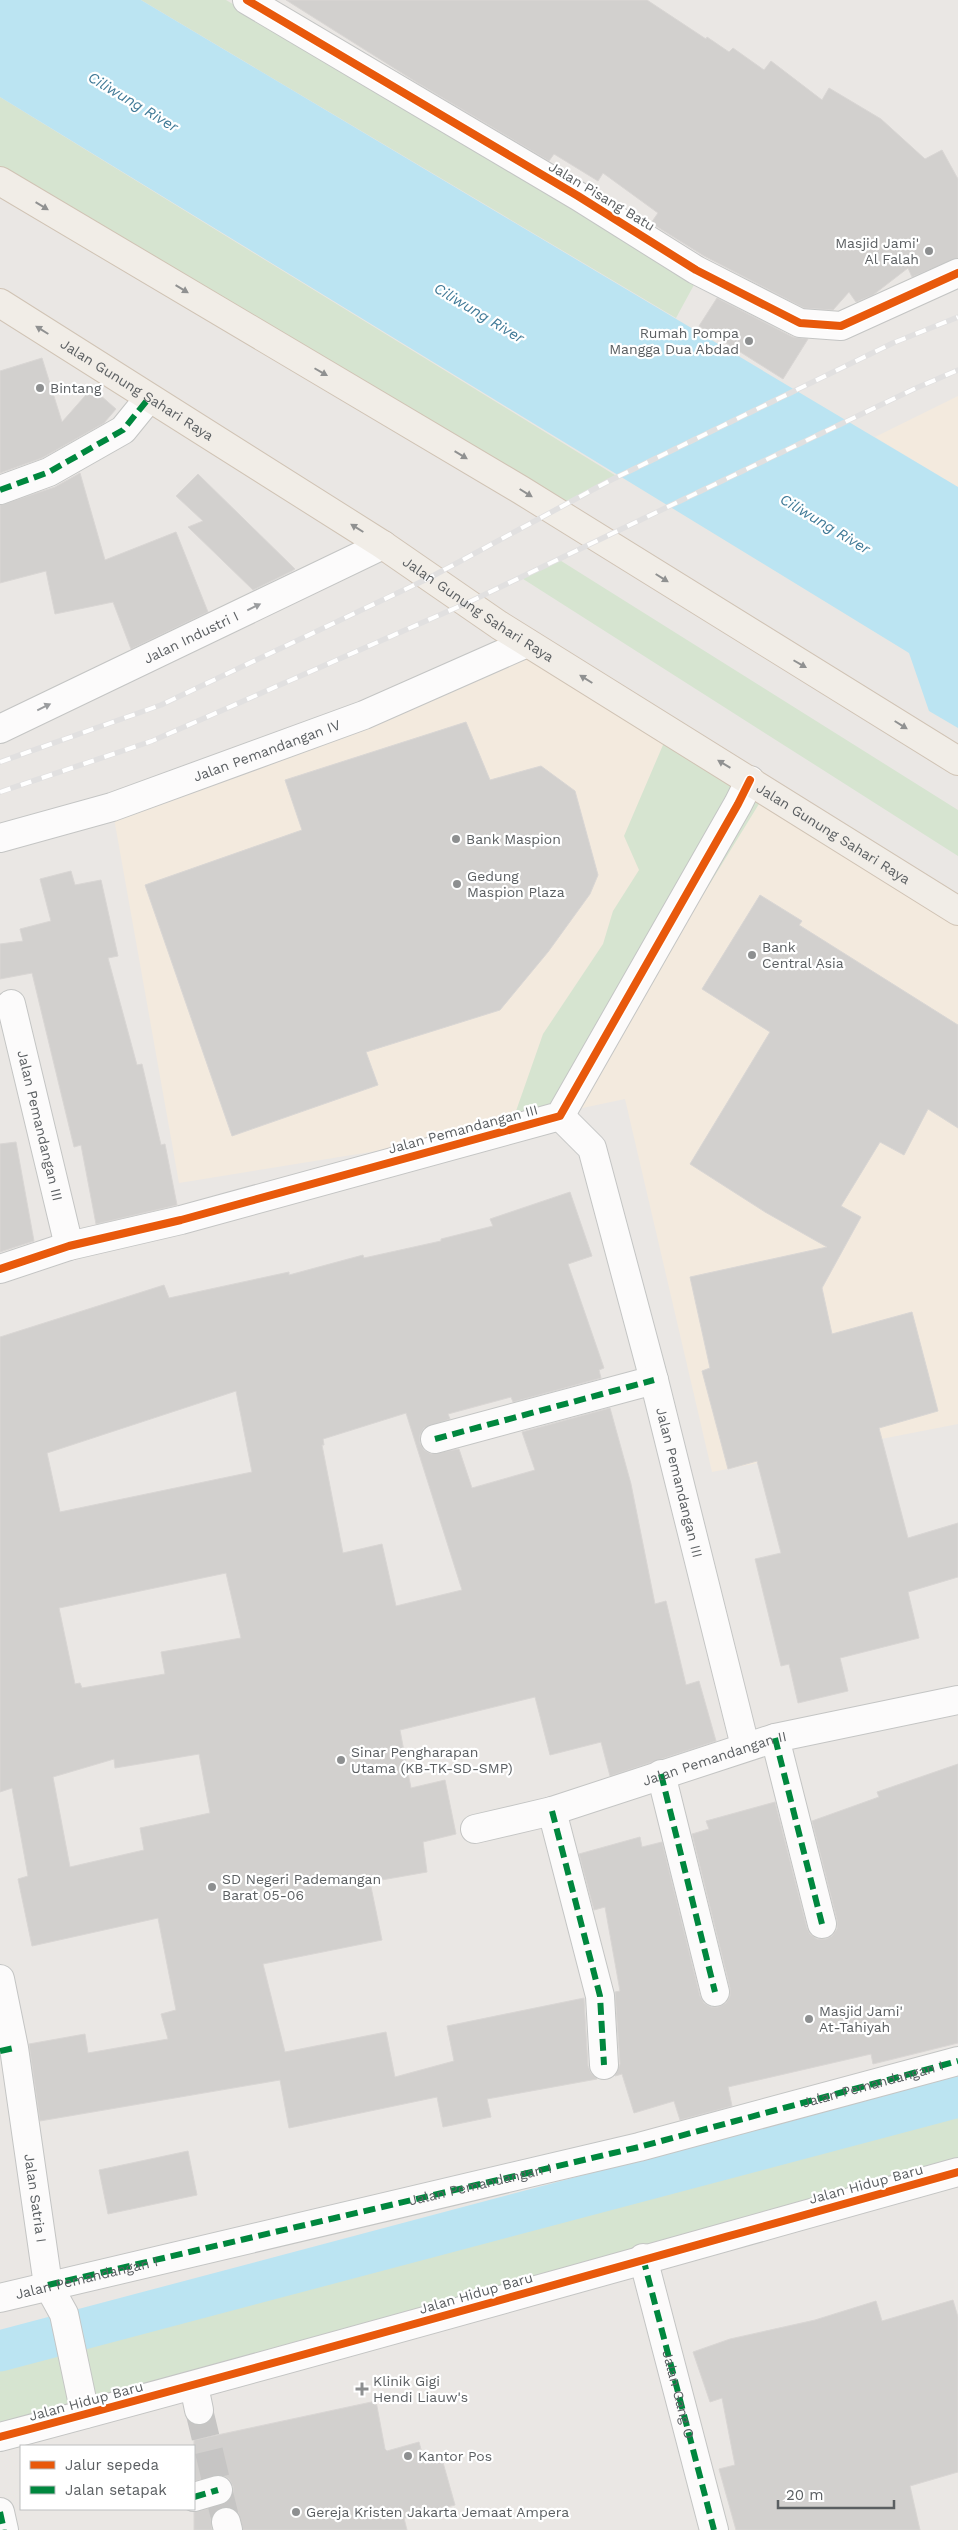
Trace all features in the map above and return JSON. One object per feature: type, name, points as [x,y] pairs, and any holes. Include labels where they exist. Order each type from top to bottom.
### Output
[{"type":"main road","points":[[0,181],[521,490],[958,761]]},
{"type":"main road","name":"Jalan Gunung Sahari Raya","points":[[0,304],[383,545],[448,592],[958,911]]},
{"type":"street","name":"Jalan Pisang Batu","points":[[247,0],[578,196],[696,270],[800,323],[841,326],[958,273]]},
{"type":"street","points":[[0,490],[49,472],[123,430],[149,398]]},
{"type":"street","name":"Jalan Industri I","points":[[0,728],[383,545]]},
{"type":"street","name":"Jalan Pemandangan IV","points":[[0,838],[112,807],[364,715],[527,642]]},
{"type":"street","name":"Jalan Pemandangan III","points":[[0,1269],[69,1246],[182,1220],[560,1116],[750,780]]},
{"type":"street","name":"Jalan Pemandangan III","points":[[11,1004],[69,1246]]},
{"type":"street","name":"Jalan Pemandangan III","points":[[560,1116],[592,1148],[654,1380],[746,1746]]},
{"type":"street","points":[[435,1439],[654,1380]]},
{"type":"street","name":"Jalan Pemandangan II","points":[[475,1829],[552,1811],[774,1738],[958,1700]]},
{"type":"street","points":[[774,1738],[822,1924]]},
{"type":"street","points":[[661,1774],[714,1992]]},
{"type":"street","points":[[552,1811],[600,1996],[604,2065]]},
{"type":"street","name":"Jalan Satria I","points":[[0,1979],[7,2050],[48,2285],[64,2314],[84,2410]]},
{"type":"street","name":"Jalan Pemandangan I","points":[[0,2298],[48,2285],[639,2148],[958,2061]]},
{"type":"street","name":"Jalan Hidup Baru","points":[[0,2437],[84,2410],[196,2398],[643,2258],[958,2172]]},
{"type":"street","name":"Jalan Gang O","points":[[643,2258],[714,2530]]},
{"type":"street","points":[[0,2512],[4,2530]]},
{"type":"shaded area","points":[[958,396],[958,487],[875,437]]},
{"type":"shaded area","points":[[527,643],[958,907],[958,1424],[712,1472],[625,1099],[383,1150],[179,1183],[112,807]]},
{"type":"green space","points":[[141,0],[226,0],[695,283],[676,318]]},
{"type":"green space","points":[[0,97],[618,477],[553,510],[0,181]]},
{"type":"green space","points":[[558,559],[958,810],[958,856],[520,577]]},
{"type":"green space","points":[[669,731],[767,791],[618,1033],[574,1111],[516,1111],[543,1034],[603,944],[613,911],[639,870],[624,836]]},
{"type":"green space","points":[[958,2098],[958,2172],[0,2437],[0,2350],[475,2222]]},
{"type":"water","name":"Ciliwung River","points":[[0,0],[141,0],[958,487],[958,728],[929,711],[909,653],[0,97]]},
{"type":"building","points":[[286,0],[647,0],[706,39],[707,37],[729,52],[733,48],[764,70],[771,61],[822,100],[829,88],[881,119],[925,159],[942,150],[958,179],[958,258],[912,277],[908,268],[873,295],[856,302],[849,292],[833,310],[804,308],[704,256],[651,223],[658,213],[603,173],[598,181],[554,154],[549,161],[416,82]]},
{"type":"building","name":"Rumah Pompa Mangga Dua Abdad","points":[[717,298],[793,337],[808,339],[783,379],[699,326]]},
{"type":"building","points":[[42,358],[62,422],[92,388],[116,409],[104,423],[42,458],[0,473],[0,371]]},
{"type":"building","points":[[80,473],[105,560],[176,532],[208,612],[131,649],[113,602],[55,614],[46,571],[0,583],[0,505],[55,487]]},
{"type":"building","points":[[198,474],[295,569],[253,590],[188,527],[203,521],[176,496]]},
{"type":"building","points":[[466,722],[490,780],[541,766],[575,791],[598,875],[590,894],[548,952],[500,1010],[366,1052],[378,1085],[232,1136],[145,885],[302,830],[285,780]]},
{"type":"building","points":[[71,871],[75,885],[101,880],[118,956],[108,958],[137,1065],[142,1064],[161,1145],[165,1144],[177,1205],[96,1224],[81,1145],[74,1147],[32,973],[0,979],[0,944],[23,941],[20,929],[51,921],[40,879]]},
{"type":"building","points":[[760,895],[802,921],[799,925],[958,1025],[958,1128],[928,1109],[904,1155],[880,1142],[841,1206],[861,1217],[822,1288],[832,1334],[912,1312],[938,1411],[879,1428],[908,1538],[958,1523],[958,1577],[908,1592],[919,1638],[840,1658],[848,1691],[798,1703],[789,1664],[781,1666],[755,1559],[781,1553],[757,1461],[728,1469],[702,1371],[710,1368],[690,1277],[827,1247],[765,1212],[690,1164],[770,1032],[702,989]]},
{"type":"building","points":[[16,1142],[34,1241],[0,1252],[0,1144]]},
{"type":"building","points":[[570,1192],[592,1256],[568,1264],[604,1368],[599,1370],[601,1378],[513,1402],[511,1397],[448,1414],[450,1419],[424,1428],[420,1435],[420,1443],[424,1450],[431,1454],[459,1449],[472,1488],[535,1470],[522,1432],[610,1408],[631,1484],[655,1604],[666,1601],[686,1685],[699,1681],[716,1741],[610,1776],[601,1742],[550,1755],[535,1697],[400,1730],[411,1788],[445,1780],[456,1834],[423,1842],[427,1872],[370,1882],[382,1940],[263,1964],[285,2052],[386,2032],[395,2077],[454,2061],[447,2026],[584,1998],[588,2066],[591,2073],[597,2079],[487,2099],[491,2117],[443,2127],[437,2097],[289,2128],[280,2080],[40,2121],[29,2044],[85,2034],[88,2053],[168,2039],[161,2014],[176,2010],[158,1918],[32,1946],[18,1879],[28,1876],[12,1788],[0,1792],[0,1337],[164,1285],[169,1298],[289,1272],[289,1275],[363,1255],[364,1258],[441,1241],[441,1239],[493,1226],[490,1219]],"holes":[[[236,1391],[252,1472],[60,1512],[47,1453]],[[406,1413],[462,1590],[396,1606],[382,1544],[343,1553],[322,1445],[324,1445],[323,1439]],[[226,1573],[241,1638],[161,1652],[165,1674],[82,1688],[80,1683],[75,1684],[59,1608]],[[199,1754],[210,1813],[140,1828],[144,1850],[70,1867],[53,1777],[114,1759],[115,1768]]]},
{"type":"building","points":[[958,1764],[958,2043],[873,2064],[871,2054],[728,2087],[732,2106],[680,2120],[674,2101],[634,2113],[622,2074],[615,2076],[620,2064],[615,1992],[620,1991],[605,1907],[594,1910],[579,1854],[640,1837],[642,1847],[662,1842],[700,1996],[704,2003],[711,2007],[718,2007],[726,2003],[730,1996],[730,1988],[692,1834],[709,1829],[706,1821],[775,1802],[807,1928],[810,1934],[817,1939],[826,1939],[832,1936],[837,1929],[837,1920],[812,1821],[879,1797],[877,1792]]},
{"type":"building","points":[[188,2151],[197,2195],[108,2214],[99,2170]]},
{"type":"building","points":[[953,2300],[958,2317],[958,2472],[910,2486],[920,2530],[736,2530],[719,2469],[735,2465],[722,2398],[710,2402],[693,2352],[730,2339],[815,2320],[876,2301],[882,2321]]},
{"type":"building","points":[[376,2401],[385,2449],[387,2451],[419,2442],[425,2464],[442,2459],[455,2505],[404,2518],[407,2530],[243,2530],[238,2512],[231,2507],[223,2507],[216,2510],[211,2517],[212,2530],[194,2530],[194,2512],[223,2505],[230,2500],[233,2486],[229,2479],[222,2475],[195,2481],[194,2440]]},
{"type":"waterway","points":[[0,2351],[958,2097]]},
{"type":"tunnel","points":[[199,2410],[226,2522]]},
{"type":"railway","points":[[0,762],[161,705],[429,578],[609,481],[893,343],[958,317]]},
{"type":"railway","points":[[0,792],[152,741],[467,603],[914,389],[958,370]]},
{"type":"marked path","points":[[0,490],[49,472],[123,430],[149,398]]},
{"type":"marked path","points":[[435,1439],[654,1380]]},
{"type":"marked path","points":[[775,1738],[822,1924]]},
{"type":"marked path","points":[[661,1774],[715,1992]]},
{"type":"marked path","points":[[552,1811],[600,1996],[604,2065]]},
{"type":"marked path","points":[[0,2051],[14,2048]]},
{"type":"marked path","points":[[48,2285],[639,2147],[958,2061]]},
{"type":"marked path","points":[[643,2258],[714,2530]]},
{"type":"marked path","points":[[195,2497],[218,2490]]},
{"type":"marked path","points":[[0,2512],[4,2530]]},
{"type":"cycle path","points":[[247,0],[578,196],[696,270],[800,323],[841,326],[958,273]]},
{"type":"cycle path","points":[[0,1269],[69,1246],[181,1220],[560,1116],[750,780]]},
{"type":"cycle path","points":[[0,2437],[360,2339],[958,2172]]},
{"type":"place","name":"Masjid Jami' Al Falah","points":[[929,251]]},
{"type":"place","name":"Rumah Pompa Mangga Dua Abdad","points":[[749,341]]},
{"type":"place","name":"Bintang","points":[[40,388]]},
{"type":"place","name":"Bank Maspion","points":[[456,839]]},
{"type":"place","name":"Gedung Maspion Plaza","points":[[457,884]]},
{"type":"place","name":"Bank Central Asia","points":[[752,955]]},
{"type":"place","name":"Sinar Pengharapan Utama (KB-TK-SD-SMP)","points":[[341,1760]]},
{"type":"place","name":"SD Negeri Pademangan Barat 05-06","points":[[212,1887]]},
{"type":"place","name":"Masjid Jami' At-Tahiyah","points":[[809,2019]]},
{"type":"place","name":"Klinik Gigi Hendi Liauw's","points":[[362,2389]]},
{"type":"place","name":"Kantor Pos","points":[[408,2456]]},
{"type":"place","name":"Gereja Kristen Jakarta Jemaat Ampera","points":[[296,2512]]}]
